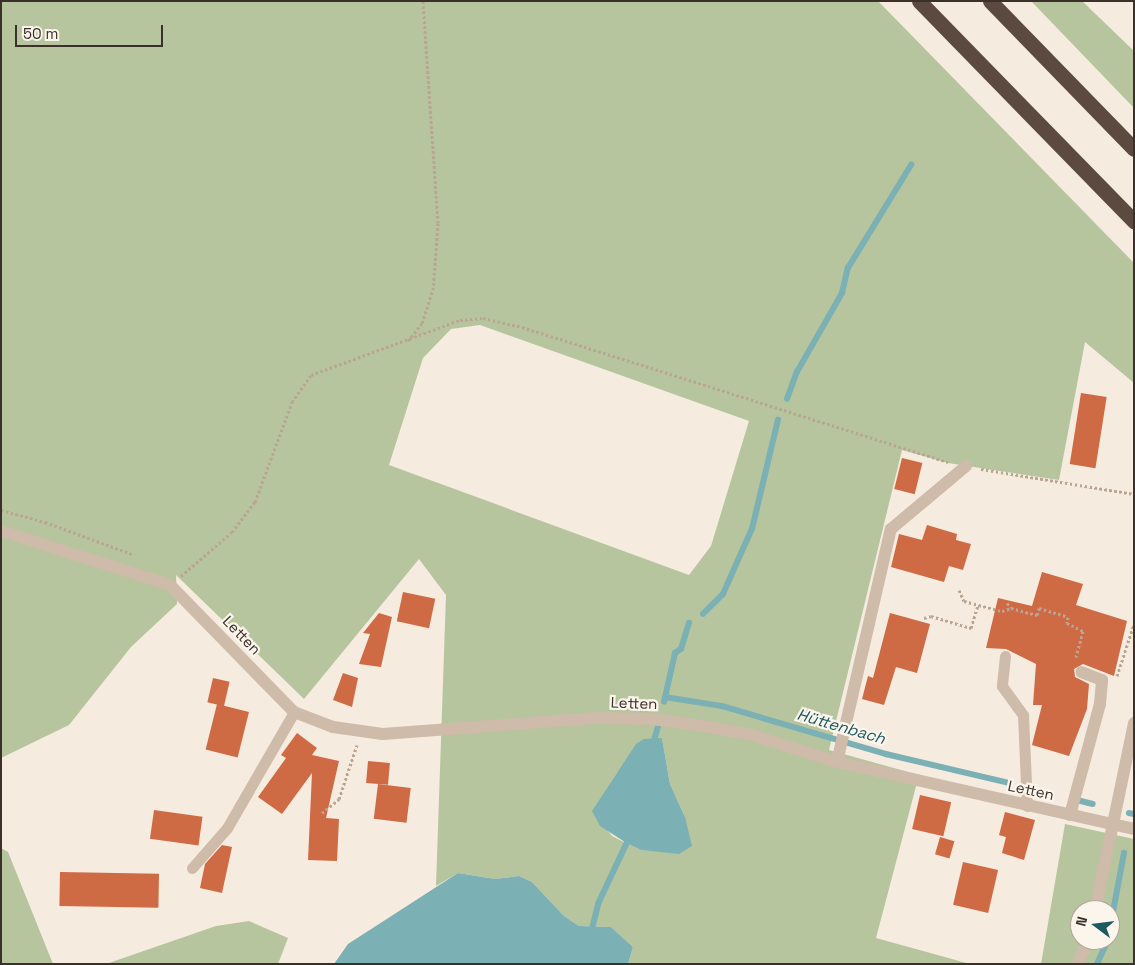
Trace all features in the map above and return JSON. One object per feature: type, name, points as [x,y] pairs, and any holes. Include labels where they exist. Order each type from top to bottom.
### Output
[{"type":"highway","points":[[919,1],[1134,220]]},
{"type":"highway","points":[[990,1],[1134,149]]},
{"type":"street","points":[[837,762],[891,529],[966,466]]},
{"type":"street","name":"Letten","points":[[1,531],[102,560],[170,585],[294,712],[362,732],[594,718],[652,719],[752,735],[837,762],[1134,829]]},
{"type":"street","points":[[1070,815],[1100,704],[1102,680],[1081,672]]},
{"type":"street","points":[[1097,900],[1134,723]]},
{"type":"street","points":[[1078,964],[1083,950]]},
{"type":"lane","points":[[1006,656],[1002,686],[1023,715],[1027,806]]},
{"type":"lane","points":[[192,868],[227,828],[294,712]]},
{"type":"path","points":[[407,342],[422,324],[433,290],[438,222],[422,1]]},
{"type":"path","points":[[170,585],[232,532],[255,502],[292,402],[311,375],[407,342],[460,320],[483,318],[966,466],[1134,494]]},
{"type":"path","points":[[1,510],[45,522],[138,556]]},
{"type":"path","points":[[960,590],[964,601],[978,605],[1002,611],[1011,608],[1037,615],[1039,608],[1068,617],[1067,623],[1083,631],[1072,671],[1081,672]]},
{"type":"path","points":[[1007,603],[1011,608]]},
{"type":"path","points":[[924,618],[931,616],[971,628],[978,605]]},
{"type":"path","points":[[1100,704],[1116,677],[1134,624]]},
{"type":"path","points":[[322,813],[338,799],[362,732]]},
{"type":"green space","points":[[1,1],[878,1],[1134,263],[1134,383],[1085,342],[1059,480],[948,463],[902,450],[829,750],[919,775],[876,938],[970,964],[628,964],[633,947],[611,927],[579,926],[564,916],[532,882],[519,876],[495,879],[458,873],[436,886],[446,595],[419,559],[304,699],[176,575],[177,604],[131,647],[69,725],[1,758]],"holes":[[[480,325],[749,421],[711,546],[689,575],[389,465],[423,358],[451,329]],[[662,738],[670,784],[685,817],[679,853],[641,850],[628,844],[612,836],[593,811],[617,773]]]},
{"type":"green space","points":[[1031,1],[1082,1],[1134,51],[1134,108]]},
{"type":"green space","points":[[1065,824],[1134,839],[1134,964],[1041,964]]},
{"type":"green space","points":[[1,848],[8,852],[53,964],[1,964]]},
{"type":"green space","points":[[249,921],[288,938],[278,964],[106,964],[216,926]]},
{"type":"water","points":[[662,738],[670,784],[685,817],[692,846],[679,854],[641,850],[628,844],[600,826],[592,811],[636,744],[644,739]]},
{"type":"water","points":[[458,873],[495,879],[519,876],[532,882],[564,916],[579,926],[611,927],[633,947],[628,964],[334,964],[348,944]]},
{"type":"building","points":[[1081,393],[1107,397],[1095,468],[1070,464]]},
{"type":"building","points":[[902,458],[922,463],[915,494],[894,489]]},
{"type":"building","points":[[927,525],[957,534],[956,540],[971,544],[963,570],[949,566],[944,582],[891,567],[899,534],[922,540]]},
{"type":"building","points":[[1042,572],[1083,584],[1076,605],[1127,621],[1114,676],[1083,664],[1074,669],[1075,677],[1089,684],[1087,709],[1069,756],[1032,745],[1042,705],[1033,705],[1036,664],[1006,649],[986,648],[998,598],[1032,606]]},
{"type":"building","points":[[403,592],[435,599],[429,628],[397,621]]},
{"type":"building","points":[[379,613],[392,617],[381,667],[359,664],[370,634],[363,633]]},
{"type":"building","points":[[890,613],[930,624],[917,673],[896,667],[884,705],[862,699],[868,676],[873,678]]},
{"type":"building","points":[[343,673],[358,678],[352,707],[333,700]]},
{"type":"building","points":[[213,678],[230,682],[224,706],[207,702]]},
{"type":"building","points":[[217,704],[249,712],[238,758],[206,750]]},
{"type":"building","points":[[297,733],[317,748],[312,755],[339,761],[326,818],[339,819],[337,861],[308,860],[312,773],[282,814],[258,797],[286,758],[281,755]]},
{"type":"building","points":[[368,761],[390,763],[388,785],[366,783]]},
{"type":"building","points":[[378,784],[411,788],[406,823],[374,819]]},
{"type":"building","points":[[920,795],[951,802],[943,836],[912,829]]},
{"type":"building","points":[[154,810],[203,817],[198,846],[150,839]]},
{"type":"building","points":[[1005,812],[1035,820],[1024,860],[1002,853],[1006,837],[999,835]]},
{"type":"building","points":[[940,837],[954,841],[949,858],[935,854]]},
{"type":"building","points":[[222,845],[232,847],[222,893],[200,888],[205,864]]},
{"type":"building","points":[[963,862],[998,870],[988,913],[953,905]]},
{"type":"building","points":[[60,872],[159,874],[158,908],[59,906]]},
{"type":"waterway","points":[[787,399],[797,372],[842,293],[848,268],[911,165]]},
{"type":"waterway","points":[[703,614],[723,594],[752,529],[778,420]]},
{"type":"waterway","points":[[664,702],[675,653],[681,649],[689,623]]},
{"type":"waterway","name":"Hüttenbach","points":[[665,697],[722,706],[886,754],[1010,783]]},
{"type":"waterway","points":[[653,744],[658,726]]},
{"type":"waterway","name":"Hüttenbach","points":[[1081,801],[1093,804]]},
{"type":"waterway","name":"Hüttenbach","points":[[1129,813],[1134,814]]},
{"type":"waterway","points":[[591,933],[598,904],[629,838]]},
{"type":"waterway","points":[[1115,900],[1124,853]]},
{"type":"waterway","points":[[1097,964],[1103,950]]}]
